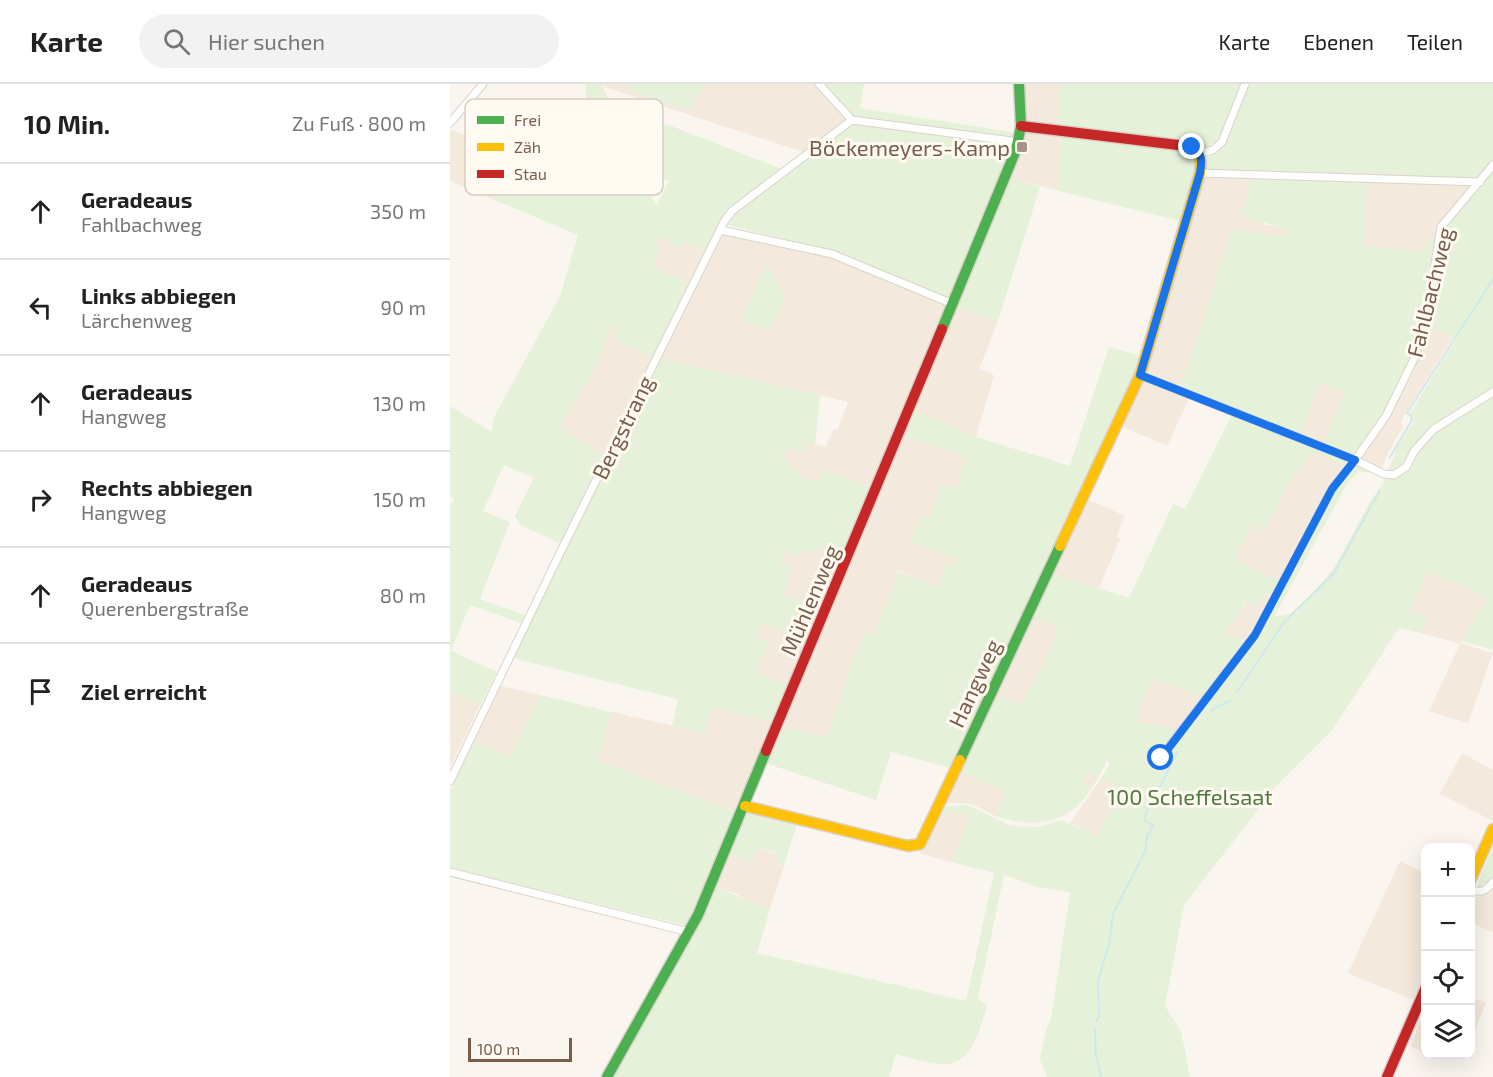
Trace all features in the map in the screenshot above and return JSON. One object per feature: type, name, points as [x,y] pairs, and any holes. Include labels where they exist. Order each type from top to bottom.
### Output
[{"type":"street","points":[[470,99],[483,84]]},
{"type":"street","points":[[819,84],[852,120],[1019,142]]},
{"type":"street","name":"Mühlenweg","points":[[607,1077],[698,915],[745,806],[1019,142],[1021,126],[1019,84]]},
{"type":"street","points":[[1021,126],[1192,147],[1201,153],[1214,150],[1222,142],[1245,84]]},
{"type":"street","points":[[450,123],[465,105]]},
{"type":"street","name":"Bergstrang","points":[[450,781],[555,563],[732,211],[852,120]]},
{"type":"street","name":"Hangweg","points":[[745,806],[908,846],[920,844],[1140,375],[1200,173],[1201,153]]},
{"type":"street","name":"Fahlbachweg","points":[[1161,758],[1255,635],[1332,489],[1386,416],[1414,359],[1425,324],[1441,226],[1493,165]]},
{"type":"street","points":[[1200,173],[1480,182]]},
{"type":"street","points":[[721,230],[832,254],[953,304]]},
{"type":"street","points":[[1140,375],[1355,460],[1384,474],[1394,475],[1406,466],[1434,429],[1493,392]]},
{"type":"street","points":[[1475,870],[1493,829]]},
{"type":"street","points":[[450,872],[689,932]]},
{"type":"street","points":[[1475,891],[1487,890],[1493,882]]},
{"type":"street","points":[[1388,1077],[1421,997]]},
{"type":"shaded area","points":[[595,84],[816,84],[849,119],[806,153],[663,106],[663,99],[641,99]]},
{"type":"shaded area","points":[[1022,84],[1061,84],[1058,128],[1025,124]]},
{"type":"shaded area","points":[[450,130],[465,135],[465,187],[450,181]]},
{"type":"shaded area","points":[[1028,130],[1061,133],[1059,191],[1009,178]]},
{"type":"shaded area","points":[[1204,172],[1255,173],[1264,224],[1288,229],[1286,237],[1198,338],[1179,389],[1142,374]]},
{"type":"shaded area","points":[[1367,182],[1473,186],[1439,223],[1436,240],[1424,252],[1413,252],[1364,246]]},
{"type":"shaded area","points":[[723,234],[841,260],[946,304],[870,487],[824,470],[820,482],[799,475],[784,457],[786,449],[808,442],[826,447],[833,430],[838,429],[848,402],[661,359]]},
{"type":"shaded area","points":[[658,237],[680,247],[683,241],[707,250],[691,285],[656,268]]},
{"type":"shaded area","points":[[956,307],[998,321],[979,369],[994,375],[976,437],[916,412],[906,436],[967,456],[957,489],[941,484],[930,518],[911,542],[957,558],[955,565],[948,564],[939,587],[898,571],[875,635],[865,632],[827,738],[781,726]]},
{"type":"shaded area","points":[[611,323],[617,326],[613,340],[654,357],[603,455],[560,427],[599,362]]},
{"type":"shaded area","points":[[1428,326],[1453,338],[1405,414],[1401,423],[1404,426],[1381,469],[1360,459],[1389,416],[1413,373]]},
{"type":"shaded area","points":[[1141,378],[1190,397],[1167,446],[1119,425]]},
{"type":"shaded area","points":[[1321,382],[1344,392],[1323,446],[1299,437]]},
{"type":"shaded area","points":[[1311,451],[1347,467],[1332,484],[1284,579],[1248,643],[1224,633],[1230,621],[1235,623],[1246,601],[1282,581],[1254,570],[1234,556],[1253,524],[1265,530],[1294,471],[1299,473]]},
{"type":"shaded area","points":[[1084,498],[1125,516],[1116,537],[1120,538],[1099,588],[1049,573]]},
{"type":"shaded area","points":[[817,546],[842,553],[819,608],[783,595],[792,568],[780,564],[784,552],[799,555],[801,550],[816,553]]},
{"type":"shaded area","points":[[1427,573],[1466,587],[1487,598],[1460,643],[1493,653],[1468,723],[1429,711],[1460,644],[1421,633],[1427,615],[1410,612]]},
{"type":"shaded area","points":[[1030,615],[1058,628],[1043,665],[1021,705],[992,695]]},
{"type":"shaded area","points":[[762,624],[807,637],[787,686],[756,673],[768,642],[756,637]]},
{"type":"shaded area","points":[[1152,680],[1206,697],[1180,730],[1136,721],[1140,705]]},
{"type":"shaded area","points":[[501,686],[540,695],[510,757],[473,741]]},
{"type":"shaded area","points":[[452,691],[480,705],[450,767],[450,695]]},
{"type":"shaded area","points":[[711,707],[772,721],[735,811],[597,761],[603,742],[602,736],[612,712],[705,733]]},
{"type":"shaded area","points":[[1462,753],[1493,770],[1493,821],[1440,794]]},
{"type":"shaded area","points":[[956,769],[1006,792],[995,816],[972,804],[944,803]]},
{"type":"shaded area","points":[[1087,772],[1099,777],[1090,790],[1082,781]]},
{"type":"shaded area","points":[[1101,779],[1128,792],[1103,822],[1098,836],[1070,823]]},
{"type":"shaded area","points":[[950,813],[970,815],[951,862],[919,853],[937,815]]},
{"type":"shaded area","points":[[758,847],[780,855],[777,864],[784,866],[770,909],[754,904],[735,893],[714,887],[728,853],[752,862]]},
{"type":"shaded area","points":[[1400,861],[1421,871],[1421,982],[1413,1000],[1348,973]]},
{"type":"shaded area","points":[[1493,889],[1493,933],[1475,924],[1475,898],[1490,893]]},
{"type":"shaded area","points":[[1475,999],[1486,1003],[1475,1031]]},
{"type":"shaded area","points":[[1421,1019],[1421,1052],[1410,1046]]},
{"type":"green space","points":[[585,84],[601,84],[609,99],[586,99]]},
{"type":"green space","points":[[634,84],[706,84],[689,109],[663,102],[663,99],[654,99],[630,92]]},
{"type":"green space","points":[[822,84],[864,84],[860,108],[1016,133],[952,301],[836,252],[720,223],[707,250],[683,241],[680,247],[658,237],[656,268],[691,285],[654,357],[613,340],[617,327],[611,324],[599,362],[560,427],[603,455],[561,544],[521,525],[515,516],[534,478],[504,465],[483,511],[510,522],[480,599],[525,615],[521,623],[470,605],[451,651],[497,672],[480,705],[452,691],[450,696],[450,506],[455,499],[450,497],[450,406],[492,432],[493,419],[560,296],[578,235],[492,199],[493,195],[647,195],[657,205],[669,180],[663,179],[663,125],[666,124],[787,171],[852,116]]},
{"type":"green space","points":[[1061,84],[1244,84],[1218,146],[1201,152],[1058,128]]},
{"type":"green space","points":[[1248,84],[1493,84],[1493,161],[1479,180],[1204,172],[1204,154],[1214,152]]},
{"type":"green space","points":[[1061,133],[1152,142],[1200,154],[1184,222],[1059,191]]},
{"type":"green space","name":"100 Scheffelsaat","points":[[1493,168],[1493,650],[1461,641],[1487,598],[1466,587],[1427,573],[1410,612],[1427,615],[1421,633],[1399,628],[1332,730],[1277,785],[1184,905],[1165,1006],[1181,1031],[1190,1077],[1047,1077],[1040,1059],[1051,1019],[1070,893],[1038,887],[1004,875],[978,998],[987,1006],[970,1050],[956,1062],[935,1063],[896,1054],[889,1077],[610,1077],[714,887],[770,909],[757,953],[966,1001],[994,873],[951,862],[970,815],[950,813],[937,815],[940,807],[970,806],[1011,826],[1039,827],[1061,820],[1098,836],[1103,822],[1128,792],[1101,779],[1110,763],[1107,761],[1099,777],[1087,772],[1082,781],[1090,790],[1071,811],[1048,821],[1022,822],[995,816],[1005,792],[956,769],[992,695],[1021,704],[1043,665],[1058,628],[1026,614],[953,769],[891,752],[876,800],[765,763],[781,726],[827,737],[865,631],[875,635],[898,572],[939,587],[948,563],[955,565],[957,558],[911,543],[922,516],[930,518],[941,484],[957,489],[967,456],[906,437],[915,411],[976,437],[1070,466],[1109,347],[1144,357],[1049,573],[1129,598],[1173,504],[1185,509],[1232,414],[1179,389],[1198,338],[1231,230],[1286,236],[1287,229],[1240,216],[1251,181],[1255,178],[1367,182],[1364,246],[1423,252],[1428,239],[1436,240],[1428,300],[1418,344],[1401,384],[1379,422],[1355,459],[1323,446],[1344,392],[1321,382],[1299,437],[1353,461],[1347,467],[1311,452],[1299,473],[1294,472],[1264,531],[1253,524],[1235,556],[1254,570],[1282,581],[1255,605],[1245,601],[1235,623],[1230,622],[1224,633],[1248,643],[1206,697],[1152,680],[1140,705],[1136,721],[1180,730],[1257,635],[1340,479],[1356,461],[1370,469],[1367,473],[1359,471],[1347,484],[1274,617],[1296,613],[1333,569],[1370,502],[1385,480],[1397,447],[1414,421],[1410,413],[1456,339],[1428,326],[1443,228]]},
{"type":"green space","points":[[1009,178],[1040,187],[998,321],[956,307]]},
{"type":"green space","points":[[766,263],[785,297],[770,329],[741,321]]},
{"type":"green space","points":[[661,359],[820,395],[815,444],[808,442],[806,452],[787,449],[784,457],[800,475],[819,482],[824,470],[870,487],[842,553],[818,546],[816,553],[801,550],[799,555],[784,552],[780,564],[792,567],[783,595],[819,608],[807,637],[762,624],[756,637],[768,642],[756,673],[787,686],[772,721],[712,707],[705,733],[672,726],[678,699],[512,658],[610,456]]},
{"type":"green space","points":[[540,695],[612,712],[602,736],[604,742],[597,761],[735,811],[688,926],[450,868],[450,790],[473,741],[510,757]]},
{"type":"green space","points":[[747,810],[797,823],[784,866],[777,864],[780,854],[759,847],[752,862],[728,853]]},
{"type":"green space","points":[[1493,847],[1493,878],[1483,888],[1476,888]]},
{"type":"waterway","points":[[1390,457],[1412,420],[1407,413],[1493,279]]},
{"type":"waterway","points":[[1237,692],[1285,621],[1334,573],[1380,490]]},
{"type":"waterway","points":[[1210,711],[1231,700]]},
{"type":"waterway","points":[[1097,1021],[1099,1016],[1098,981],[1109,944],[1113,914],[1145,852],[1147,835],[1153,825],[1144,820],[1148,807],[1177,752]]},
{"type":"waterway","points":[[1095,1028],[1096,1055],[1101,1077]]},
{"type":"traffic: fast","points":[[942,329],[1016,150],[1021,126],[1019,84]]},
{"type":"traffic: fast","points":[[960,760],[1060,546]]},
{"type":"traffic: fast","points":[[607,1077],[698,915],[766,751]]},
{"type":"traffic: slow","points":[[1060,546],[1140,375],[1200,173],[1201,160],[1198,152],[1178,145]]},
{"type":"traffic: slow","points":[[745,806],[908,846],[920,844],[960,760]]},
{"type":"traffic: slow","points":[[1475,870],[1493,829]]},
{"type":"traffic: jam","points":[[1021,126],[1178,145]]},
{"type":"traffic: jam","points":[[766,751],[942,329]]},
{"type":"traffic: jam","points":[[1387,1077],[1421,999]]},
{"type":"place","name":"Böckemeyers-Kamp","points":[[1022,147]]},
{"type":"route","points":[[1161,758],[1255,635],[1332,489],[1355,460],[1140,375],[1200,173],[1201,153],[1192,147]]}]
